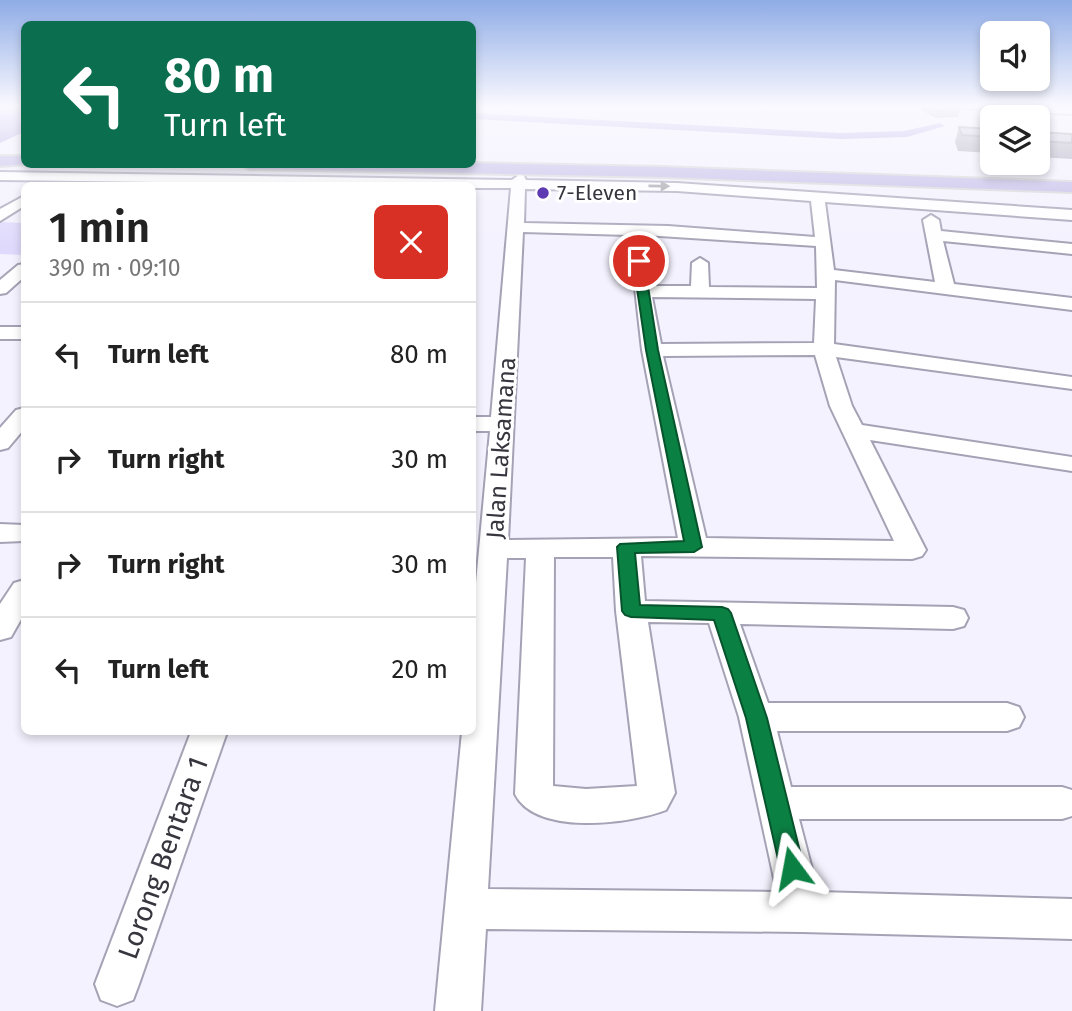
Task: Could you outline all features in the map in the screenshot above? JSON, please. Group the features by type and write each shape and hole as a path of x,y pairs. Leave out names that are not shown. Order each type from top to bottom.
{"main road":[{"path":"0,160 21,161"},
{"path":"476,165 724,168 1072,181"},
{"path":"242,176 490,170 677,173 1072,187"}],"street":[{"path":"490,170 518,181 547,172"},
{"path":"0,176 139,182 242,176 700,187 1072,215"},
{"path":"54,182 61,177"},
{"name":"Jalan Laksamana","path":"458,1011 494,549 518,181"},
{"path":"0,215 20,195"},
{"path":"494,549 694,547 912,550 834,390 824,349 826,274 822,219 817,197"},
{"path":"927,205 936,235 946,290"},
{"path":"1037,212 1067,249"},
{"path":"515,227 636,230 822,242"},
{"path":"636,230 642,291 652,350 694,547"},
{"path":"936,235 1067,249"},
{"path":"700,263 700,292"},
{"path":"0,289 21,272"},
{"path":"826,274 1072,304"},
{"path":"642,291 826,294"},
{"path":"0,333 21,333"},
{"path":"652,350 824,349 1072,383"},
{"path":"476,424 502,424"},
{"path":"855,431 1072,464"},
{"path":"0,533 21,533"},
{"path":"540,548 534,794 540,801 556,805 645,802 656,793 631,611 626,547"},
{"path":"0,629 21,595"},
{"path":"631,611 953,618"},
{"path":"722,613 756,718 802,912"},
{"path":"756,718 1007,717"},
{"name":"Lorong Bentara 1","path":"117,984 208,735"},
{"path":"777,803 1062,803"},
{"path":"466,909 802,912 1072,919"}],"shaded area":[{"path":"0,222 21,223 21,255 0,254"}],"place":[{"name":"7-Eleven","path":"543,193"}],"route":[{"path":"639,261 652,350 694,547 626,547 631,611 722,613 756,718 792,868"}]}
